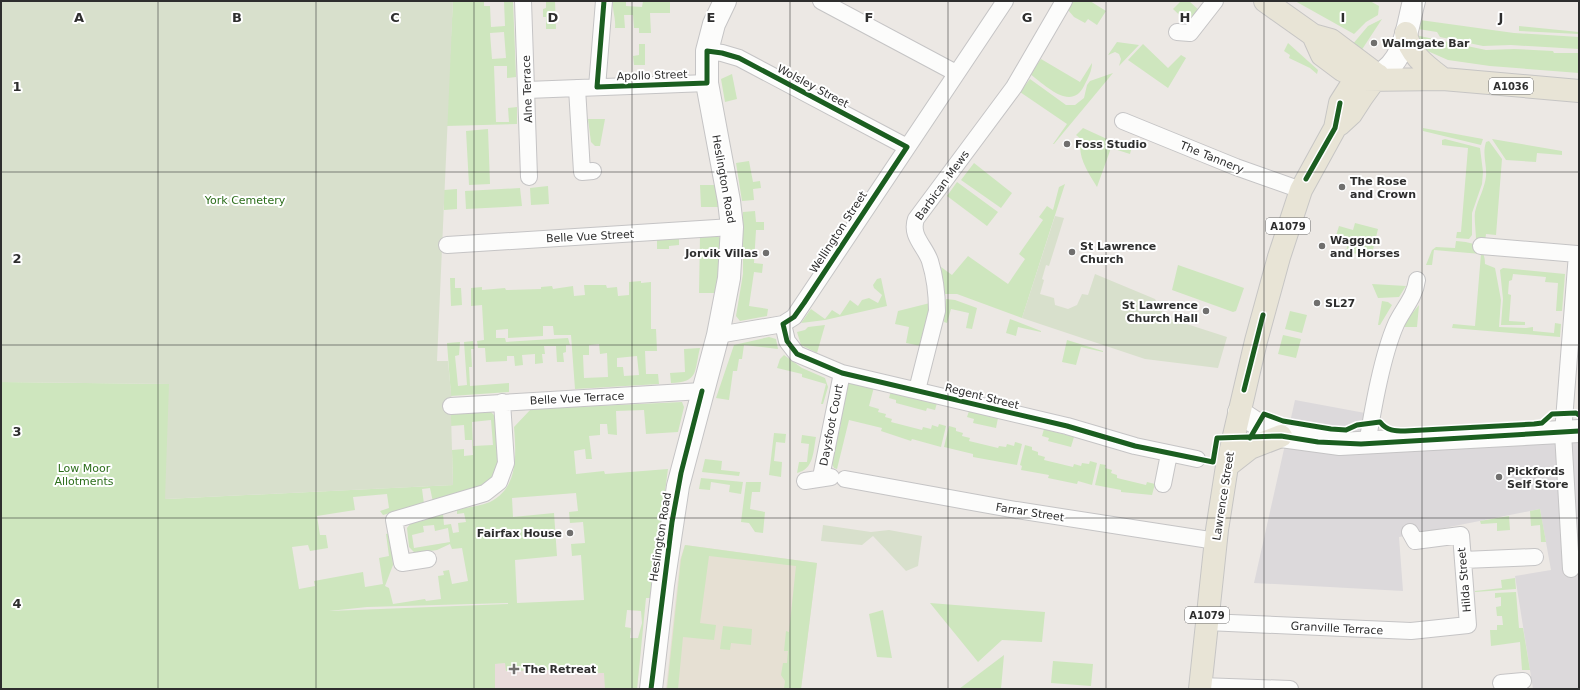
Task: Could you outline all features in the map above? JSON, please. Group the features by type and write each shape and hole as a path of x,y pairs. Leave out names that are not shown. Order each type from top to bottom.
{"main road":[{"path":"1265,1 1313,36 1331,40 1371,75"},
{"path":"1406,33 1410,47 1416,55 1443,79"},
{"name":"A1036","path":"1371,75 1443,79 1579,91"},
{"name":"Lawrence Street","path":"1200,687 1226,466 1274,274 1301,190 1335,128 1340,103 1371,75"},
{"path":"1226,466 1250,448 1281,436"}],"street":[{"name":"Alne Terrace","path":"523,1 529,177"},
{"path":"597,87 604,1"},
{"name":"Heslington Road","path":"651,689 672,522 681,473 718,335 729,278 732,227 729,201 707,83 707,51 714,24 725,1"},
{"path":"821,1 956,73"},
{"name":"Wellington Street","path":"783,324 794,317 804,303 1005,1"},
{"name":"Barbican Mews","path":"917,390 937,311 930,262 927,253 917,239 913,227 916,219 1014,87 1064,1"},
{"path":"1177,32 1190,34 1215,1"},
{"path":"1371,75 1391,68 1395,62 1402,48 1414,1"},
{"name":"Wolsley Street","path":"707,51 722,53 739,58 907,147"},
{"name":"Apollo Street","path":"527,90 707,83"},
{"path":"577,88 582,172 593,171"},
{"name":"The Tannery","path":"1124,121 1236,167 1301,190"},
{"name":"Belle Vue Street","path":"447,245 732,227"},
{"path":"1481,246 1577,254 1571,432 1571,569"},
{"path":"1368,444 1371,422 1389,344 1396,324 1416,290 1417,280"},
{"path":"718,335 783,324"},
{"name":"Regent Street","path":"783,324 788,341 797,354 842,373 1067,426 1098,436 1197,460"},
{"name":"Daysfoot Court","path":"804,481 832,478 842,373"},
{"name":"Belle Vue Terrace","path":"451,406 702,391"},
{"path":"428,559 402,563 394,520 485,493 499,482 506,463 502,402"},
{"path":"1239,412 1268,431 1281,436 1333,443 1368,444 1571,432"},
{"path":"1163,484 1169,454"},
{"name":"Farrar Street","path":"832,478 1016,510 1216,541"},
{"name":"Hilda Street","path":"1410,532 1415,541 1461,535 1468,625"},
{"path":"1463,560 1535,557"},
{"name":"Granville Terrace","path":"1207,622 1411,631 1468,625"},
{"path":"1200,687 1290,689"}],"shaded area":[{"path":"1295,400 1365,413 1355,455 1579,439 1579,689 1533,689 1515,576 1551,570 1540,509 1399,537 1403,591 1254,583"},
{"path":"685,545 817,563 801,689 666,689 680,560"},
{"name":"The Retreat","path":"641,649 637,689 335,689 335,672 506,663"}],"green space":[{"name":"York Cemetery","path":"1,1 453,1 437,361 448,361 453,414 451,415 453,485 165,499 169,384 1,382"},
{"path":"453,1 484,1 484,6 490,6 491,27 505,26 504,1 513,1 516,77 507,78 507,66 494,66 496,122 509,122 508,108 517,107 517,124 446,126","holes":["504,32 506,58 492,59 490,33"]},
{"path":"546,1 555,1 556,29 546,29 546,17 543,17 543,9 546,8"},
{"path":"613,1 626,1 626,6 642,7 643,1 670,1 670,13 650,13 651,33 639,33 639,28 634,28 633,15 624,15 625,28 615,28"},
{"path":"1070,1 1090,1 1106,11 1097,25 1088,19 1085,23 1074,17 1068,10"},
{"path":"1181,1 1189,1 1201,12 1190,25 1173,9"},
{"path":"1295,1 1370,1 1379,6 1378,15 1366,22 1354,34"},
{"path":"1382,19 1361,51 1352,45 1368,26"},
{"path":"1420,20 1514,33 1579,37 1579,49 1511,45 1483,46 1440,37 1437,32 1418,29"},
{"path":"1519,26 1579,32 1579,34 1519,31"},
{"path":"1415,35 1486,50 1514,49 1553,51 1554,53 1579,53 1579,73 1490,66 1448,60 1423,49"},
{"path":"1117,42 1139,45 1119,66 1121,59 1119,54 1115,52 1108,55"},
{"path":"1288,43 1318,70 1317,74 1310,68 1289,58 1290,55 1284,51"},
{"path":"639,44 645,44 645,65 634,65 633,56 639,55"},
{"path":"1143,44 1168,68 1181,55 1186,58 1168,88 1128,60"},
{"path":"1041,59 1080,82 1092,63 1091,72 1079,93 1072,97 1065,97 1050,89 1030,74"},
{"path":"1113,73 1054,144 1067,124 1020,92 1030,79 1066,105 1075,105 1084,98 1087,85 1090,81"},
{"path":"732,74 737,99 725,102 721,79"},
{"path":"588,119 605,119 600,146 595,146 591,142"},
{"path":"1083,128 1131,150 1130,154 1111,148 1097,187 1084,164 1080,146 1081,139 1076,135"},
{"path":"1423,128 1483,139 1481,145 1423,131"},
{"path":"488,129 490,184 469,185 466,131"},
{"path":"1445,139 1480,148 1483,172 1482,184 1472,213 1472,235 1469,239 1456,238 1457,232 1461,232 1468,148 1442,145 1442,140"},
{"path":"1492,139 1562,151 1562,155 1537,153 1536,162 1506,160"},
{"path":"1489,141 1502,159 1496,235 1486,234 1485,241 1476,240 1475,212 1485,180 1486,172 1484,151 1486,142"},
{"path":"749,161 753,182 760,181 761,188 753,189 754,200 742,201 736,163"},
{"path":"974,163 1012,193 1001,208 961,180"},
{"path":"957,182 998,212 987,226 947,196"},
{"path":"1065,184 1022,318 957,294 945,294 941,267 952,275 968,256 1008,284 1025,259 1019,254 1043,220 1039,217 1047,206 1053,210 1059,187"},
{"path":"700,185 715,185 718,207 701,207"},
{"path":"548,186 549,204 531,205 530,188"},
{"path":"520,188 522,206 466,209 465,191"},
{"path":"457,189 457,209 444,210 444,190"},
{"path":"755,211 756,222 764,222 764,230 756,230 754,263 763,264 762,273 754,272 749,306 768,309 767,316 740,321 736,316 743,274 743,212"},
{"path":"1055,216 1064,218 1049,266 1046,265 1040,294 1054,298 1055,305 1068,309 1077,305 1082,294 1088,295 1095,274 1155,299 1165,317 1227,337 1218,368 1145,359 1022,318"},
{"path":"1355,223 1378,229 1371,258 1346,251 1348,243 1335,239 1339,226 1353,230"},
{"path":"700,236 718,236 721,239 716,293 699,293"},
{"path":"679,237 679,245 669,246 669,249 657,249 657,239"},
{"path":"1456,241 1467,242 1476,246 1483,253 1485,264 1495,268 1501,300 1499,327 1533,327 1533,331 1554,333 1555,323 1561,324 1560,337 1452,328 1453,324 1475,326 1481,254 1434,250 1432,265 1426,265 1432,250 1436,247 1455,248"},
{"path":"1178,265 1244,288 1236,311 1233,312 1172,290"},
{"path":"1503,268 1565,274 1562,311 1556,311 1558,283 1545,282 1546,277 1513,274 1512,280 1509,281 1508,294 1511,295 1509,321 1525,322 1525,325 1501,325 1503,299 1500,270"},
{"path":"450,278 455,278 455,288 461,288 462,305 451,306"},
{"path":"881,278 887,306 825,320 801,323 811,309 825,319 832,310 840,315 850,300 858,306 862,300 869,298 878,303 882,295 874,288 873,285 877,279"},
{"path":"629,282 651,282 651,329 656,329 657,351 645,351 646,374 658,374 659,384 575,389 571,335 554,335 553,326 543,326 543,336 508,338 508,329 496,330 496,338 505,338 506,342 568,338 570,345 566,345 566,352 563,353 564,362 557,362 556,346 544,346 545,354 542,354 543,363 535,364 535,354 522,355 523,365 515,366 514,356 507,356 507,361 486,362 485,348 478,348 477,341 484,340 482,305 471,306 471,288 482,287 482,290 505,288 506,290 541,289 541,287 552,286 553,289 573,286 574,296 585,295 584,285 606,285 607,288 617,287 618,296 629,295","holes":["599,344 600,354 607,353 608,377 584,378 583,355 589,355 589,345","637,356 639,375 624,376 623,367 617,367 617,358"]},
{"path":"1372,284 1406,286 1399,297 1378,298"},
{"path":"946,299 955,300 977,308 972,329 966,328 969,313 951,309 947,323 944,322"},
{"path":"1382,301 1388,302 1392,305 1380,325 1378,325"},
{"path":"930,303 930,311 921,346 906,343 909,327 895,324 898,311"},
{"path":"1419,305 1417,327 1401,327"},
{"path":"1290,311 1307,315 1302,333 1285,329"},
{"path":"1010,319 1041,332 1018,327 1016,336 1006,333"},
{"path":"825,325 817,353 801,345 797,332 805,330 808,327"},
{"path":"1283,335 1301,339 1296,358 1278,354"},
{"path":"769,337 776,339 778,349 744,345 742,359 739,359 737,371 733,371 729,400 716,398 734,345"},
{"path":"1067,340 1103,352 1081,347 1076,365 1062,362"},
{"path":"473,341 474,349 471,349 472,367 469,367 470,386 509,383 509,392 451,396 447,343 460,342 459,355 455,356 458,386 467,385 464,342"},
{"path":"700,348 696,369 691,378 680,382 671,383 670,373 685,372 684,349"},
{"path":"784,355 802,368 825,378 828,387 823,404 821,404 826,384 802,377 802,374 777,368 780,359"},
{"name":"Low Moor Allotments","path":"1,382 170,384 166,499 453,485 452,450 464,449 464,456 473,455 472,440 465,440 464,425 451,426 451,414 490,411 496,417 500,459 491,483 433,502 430,488 422,489 424,504 383,515 380,511 389,508 387,494 353,497 355,510 317,516 320,535 326,535 328,548 310,551 308,545 292,547 299,589 315,586 314,581 363,572 365,587 383,584 379,558 389,556 386,534 391,533 393,565 385,586 389,588 393,604 425,599 426,601 441,599 438,576 444,575 443,571 449,570 452,584 468,581 462,548 452,549 450,544 437,550 415,553 409,547 407,528 411,523 443,514 444,525 451,524 453,533 459,532 458,523 466,522 464,513 457,514 457,510 490,502 499,496 511,479 514,469 514,427 531,409 682,402 684,407 678,432 646,434 644,410 616,411 617,435 608,434 607,424 600,424 600,435 589,436 592,459 586,459 585,449 574,451 576,474 604,471 605,474 668,469 651,598 646,598 637,689 605,689 604,673 590,673 589,666 554,667 554,670 506,671 505,663 495,664 495,689 1,689","holes":["491,420 493,445 473,446 472,422","576,493 578,511 569,512 570,523 583,522 585,543 571,544 572,556 581,555 584,600 517,603 515,560 557,556 554,513 513,517 512,498","434,525 435,531 448,528 450,542 414,548 412,535 424,532 423,526","508,603 508,604 329,611 367,607","627,610 641,611 642,623 638,638 630,638 631,628 625,627"]},
{"path":"850,383 874,387 869,406 879,409 878,412 886,414 885,417 892,419 891,422 922,430 923,427 931,429 932,425 938,427 939,424 946,426 941,447 912,439 911,441 881,431 882,428 849,420 837,469 834,468 832,464 841,423 838,422 846,385"},
{"path":"891,391 937,403 935,410 927,408 926,411 896,403 896,400 889,398"},
{"path":"969,411 998,418 996,428 973,423 974,419 967,417"},
{"path":"949,426 956,428 956,431 963,433 962,436 970,438 969,441 998,448 999,446 1006,447 1007,444 1014,446 1015,442 1022,444 1017,465 973,457 973,454 944,447"},
{"path":"1044,429 1074,437 1071,447 1048,441 1049,438 1042,436"},
{"path":"774,433 786,434 785,443 776,442 774,461 782,462 781,477 769,475"},
{"path":"802,435 816,437 810,464 803,471 797,473 799,462 807,462 809,444 801,443"},
{"path":"1025,445 1032,447 1032,450 1038,452 1038,455 1045,457 1044,460 1073,467 1074,464 1081,466 1082,463 1089,464 1090,461 1097,463 1092,485 1078,481 1077,484 1048,478 1049,475 1021,470 1022,466 1020,465"},
{"path":"705,459 722,461 721,470 740,472 739,476 702,472"},
{"path":"1100,464 1106,465 1105,468 1112,470 1111,473 1117,475 1117,478 1146,485 1147,482 1155,484 1152,495 1121,492 1121,490 1095,485"},
{"path":"701,478 743,482 741,494 729,492 730,485 711,482 710,490 699,489"},
{"path":"746,482 761,482 760,492 752,492 750,509 765,512 763,533 755,532 749,523 741,522"},
{"path":"1540,509 1546,542 1541,542 1540,525 1531,526 1530,511"},
{"path":"1509,516 1510,530 1497,531 1497,523 1481,524 1480,521"},
{"path":"823,525 871,532 889,530 922,536 918,566 906,571 873,536 862,545 821,541"},
{"path":"685,545 817,563 801,689 784,689 785,681 781,675 783,663 787,663 788,651 784,651 786,631 789,632 796,566 709,556 700,623 716,625 714,640 683,637 678,689 667,689 681,559"},
{"path":"1515,578 1516,589 1475,592 1502,588 1501,580"},
{"path":"1516,592 1519,628 1523,628 1530,670 1522,670 1520,642 1491,646 1490,630 1497,630 1497,625 1503,625 1502,616 1497,616 1496,607 1501,606 1501,597 1495,598 1495,593"},
{"path":"930,603 1045,612 1042,642 1002,640 978,662"},
{"path":"883,610 892,658 877,657 869,614"},
{"path":"723,626 752,629 751,645 731,643 730,650 720,649"},
{"path":"1004,655 1001,689 959,689"},
{"path":"1053,661 1093,664 1091,686 1051,683"}],"cycle path":[{"path":"604,1 597,87 707,83 707,51 722,53 739,58 907,147 804,303 794,317 783,324 787,341 797,354 842,373 1067,426 1135,446 1213,462 1217,438 1281,436 1318,442 1361,444 1579,431"},
{"path":"1306,179 1335,128 1340,103"},
{"path":"1244,390 1263,315"},
{"path":"651,689 672,522 681,473 702,391"},
{"path":"1250,438 1264,414 1283,421 1331,429 1346,430 1357,425 1380,422 1388,429 1395,431 1534,424 1542,423 1552,414 1576,413 1579,415"}],"place":[{"name":"Walmgate Bar","path":"1374,43"},
{"name":"Foss Studio","path":"1067,144"},
{"name":"The Rose and Crown","path":"1342,187"},
{"name":"Waggon and Horses","path":"1322,246"},
{"name":"St Lawrence Church","path":"1072,252"},
{"name":"Jorvik Villas","path":"766,253"},
{"name":"SL27","path":"1317,303"},
{"name":"St Lawrence Church Hall","path":"1206,311"},
{"name":"Pickfords Self Store","path":"1499,477"},
{"name":"Fairfax House","path":"570,533"},
{"name":"The Retreat","path":"514,669"}]}
